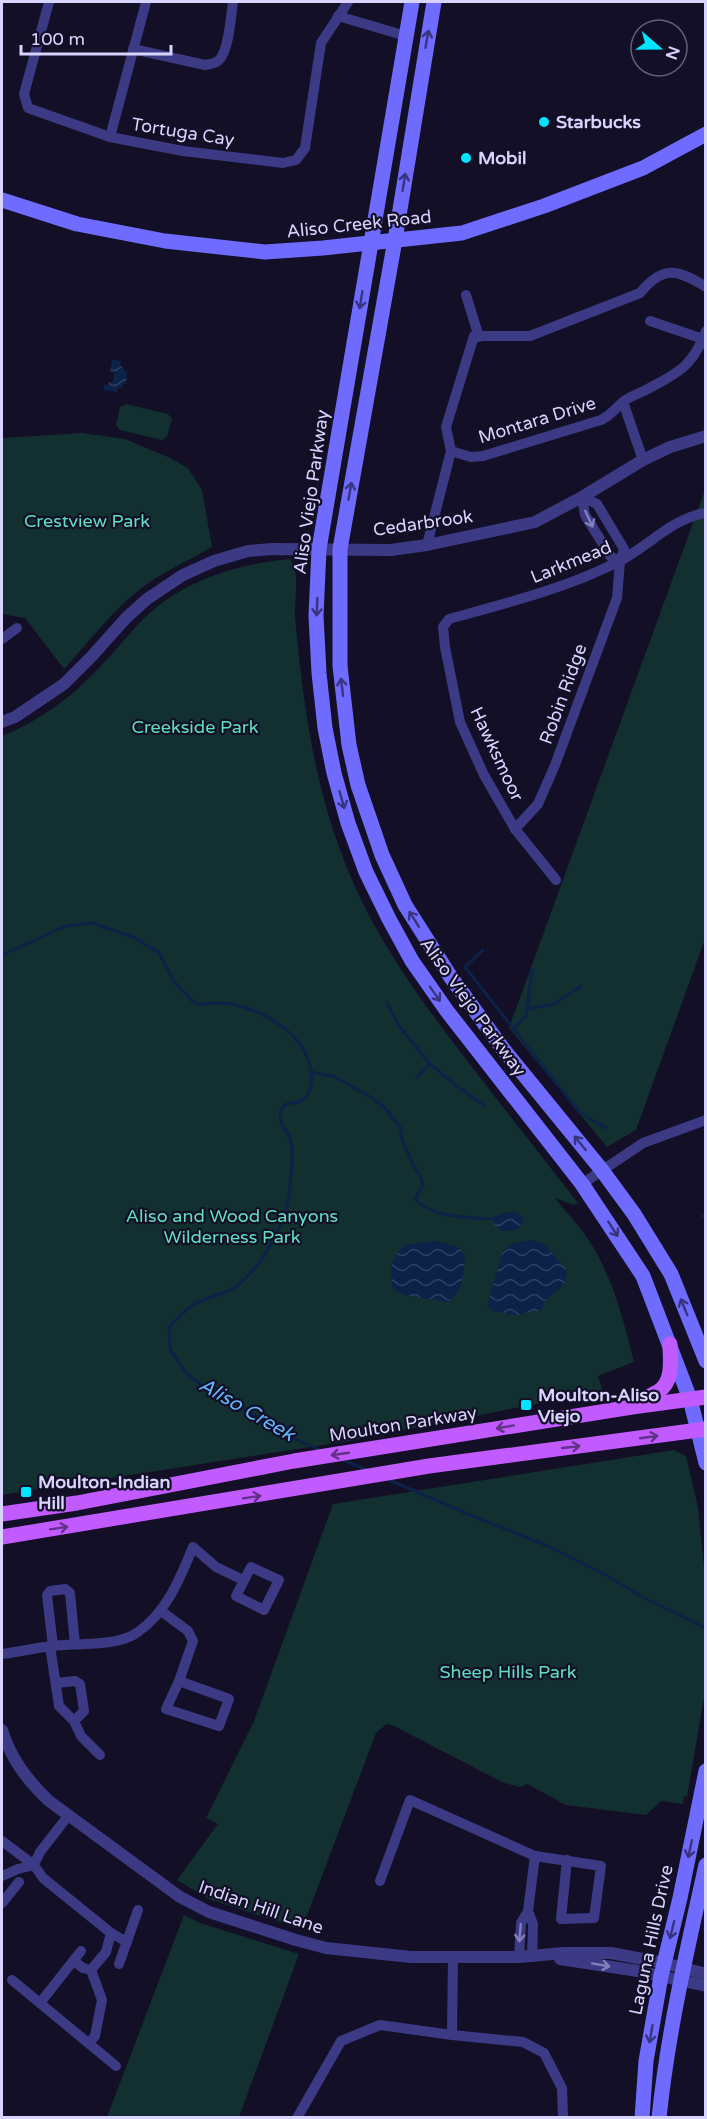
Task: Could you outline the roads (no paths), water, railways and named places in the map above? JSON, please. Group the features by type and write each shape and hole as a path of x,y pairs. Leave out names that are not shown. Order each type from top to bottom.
{"main road":[{"name":"Aliso Viejo Parkway","path":"412,2 319,549 316,616 325,728 348,823 366,872 389,919 412,961 447,1011 582,1184 643,1276 670,1344 698,1398 701,1430"},
{"path":"421,2 411,63 412,68 421,77"},
{"name":"Aliso Viejo Parkway","path":"434,2 395,240 340,549 340,666 349,745 358,785 382,855 405,905 450,976 503,1049 601,1169 634,1214 671,1274 705,1361"},
{"name":"Aliso Creek Road","path":"2,200 77,224 111,232 201,246 265,252 395,240 462,233 544,206 643,168 705,134"},
{"path":"632,1407 665,1384 670,1374 670,1344"},
{"name":"Moulton Parkway","path":"2,1514 77,1503 294,1461 698,1398"},
{"path":"2,1537 429,1466 701,1430 705,1463"},
{"path":"2,1524 56,1515 77,1503"},
{"name":"Laguna Hills Drive","path":"642,2118 646,2061 662,1970 680,1898 705,1771"},
{"name":"Laguna Hills Drive","path":"659,2118 665,2059 705,1865"}],"street":[{"name":"Tortuga Cay","path":"49,2 24,94 28,108 110,137 183,151 283,163 296,160 305,148 321,43 338,16"},
{"path":"110,137 146,2"},
{"path":"133,49 213,64 224,53 233,2"},
{"path":"348,2 338,16 406,36"},
{"path":"427,545 451,451 446,427 473,338 530,336 640,293 650,280 661,273 681,274 705,287"},
{"path":"466,295 477,337"},
{"path":"650,321 704,335"},
{"name":"Montara Drive","path":"451,451 471,457 483,456 601,420 613,414 623,402 688,365 704,335"},
{"path":"623,402 643,460"},
{"name":"Cedarbrook","path":"2,722 15,717 64,684 147,599 183,575 214,561 248,551 294,548 391,550 427,545 535,522 643,460 670,447 705,436"},
{"path":"582,497 585,515 611,557 620,561"},
{"name":"Robin Ridge","path":"515,829 538,804 555,765 616,598 620,561 624,549 597,504 582,497"},
{"name":"Larkmead","path":"444,627 449,619 564,586 620,561 687,516 705,513"},
{"path":"603,545 616,537"},
{"name":"Hawksmoor","path":"444,627 445,647 460,722 484,775 515,829 556,880"},
{"path":"2,639 17,628"},
{"path":"582,1184 601,1169 643,1143 705,1120"},
{"path":"2,1654 51,1646 121,1639 137,1634 161,1611 193,1547 216,1567 243,1580"},
{"path":"75,1644 70,1593 65,1589 50,1591 47,1596 59,1706 74,1721 81,1736 100,1755"},
{"path":"161,1611 188,1631 193,1641 166,1709 219,1726 229,1699 179,1681"},
{"path":"56,1683 75,1681 80,1683 84,1711 74,1721"},
{"name":"Indian Hill Lane","path":"2,1730 14,1761 31,1784 68,1816 180,1898 209,1912 272,1934 326,1948 368,1954 453,1958 538,1957 564,1953 598,1952 635,1956 662,1970 681,1974 705,1974"},
{"path":"380,1881 410,1800 535,1856 567,1860 601,1866 594,1918 561,1919 567,1860"},
{"path":"34,1865 40,1852 68,1816"},
{"path":"2,1840 34,1865 43,1878 111,1933 127,1942"},
{"path":"519,1957 521,1923 528,1911 535,1856"},
{"path":"2,1876 34,1865"},
{"path":"4,1894 19,1882"},
{"path":"119,1964 138,1910"},
{"path":"528,1911 533,1924 538,1957"},
{"path":"92,1970 106,1952 111,1933"},
{"path":"40,2002 81,1951"},
{"path":"452,2035 453,1958"},
{"path":"74,1960 83,1968 92,1970"},
{"path":"89,2043 95,2036 102,2000 92,1970"},
{"name":"Indian Hill Lane","path":"681,1974 705,1986"},
{"path":"12,1980 116,2066"},
{"path":"297,2118 341,2041 380,2025 523,2042 544,2053 562,2088 563,2118"}],"water":[{"path":"112,360 121,361 120,366 127,371 126,384 123,383 122,388 118,387 117,392 104,390 104,385 113,382 114,373 110,372"},
{"path":"515,1212 524,1218 517,1230 502,1231 494,1224 495,1216"},
{"path":"533,1240 543,1243 566,1269 566,1280 548,1298 541,1310 516,1315 492,1311 487,1306 503,1250 515,1243"},
{"path":"437,1241 458,1247 465,1256 462,1282 453,1298 448,1302 404,1295 393,1289 392,1265 404,1245"}],"waterway":[{"name":"Aliso Creek","path":"2,955 66,926 92,923 133,937 159,953 173,980 195,1004 232,1004 257,1012 280,1025 299,1043 310,1066 311,1083 307,1096 299,1102 287,1104 280,1115 291,1142 292,1167 285,1212 279,1227 264,1255 245,1279 230,1290 193,1305 169,1327 170,1349 186,1373 205,1388 234,1402 284,1434 320,1450"},
{"path":"483,950 465,967 580,1113 606,1128"},
{"path":"513,1029 526,1016 532,970"},
{"path":"527,1009 554,1004 581,986"},
{"path":"387,1003 399,1026 430,1064 417,1077"},
{"path":"430,1064 485,1106"},
{"path":"311,1072 335,1077 374,1099 386,1109 400,1127 402,1139 420,1175 423,1186 415,1198 422,1205 430,1210 452,1216 495,1219"},
{"name":"Aliso Creek","path":"343,1460 367,1470"},
{"name":"Aliso Creek","path":"387,1479 548,1546 606,1575 642,1597 706,1628"}],"place":[{"name":"Starbucks","path":"544,122"},
{"name":"Mobil","path":"466,158"},
{"name":"Moulton-Aliso Viejo","path":"526,1405"},
{"name":"Moulton-Indian Hill","path":"26,1492"}],"park label":[{"name":"Crestview Park","path":"87,521"},
{"name":"Creekside Park","path":"195,727"},
{"name":"Aliso and Wood Canyons Wilderness Park","path":"232,1226"},
{"name":"Sheep Hills Park","path":"508,1672"}]}
